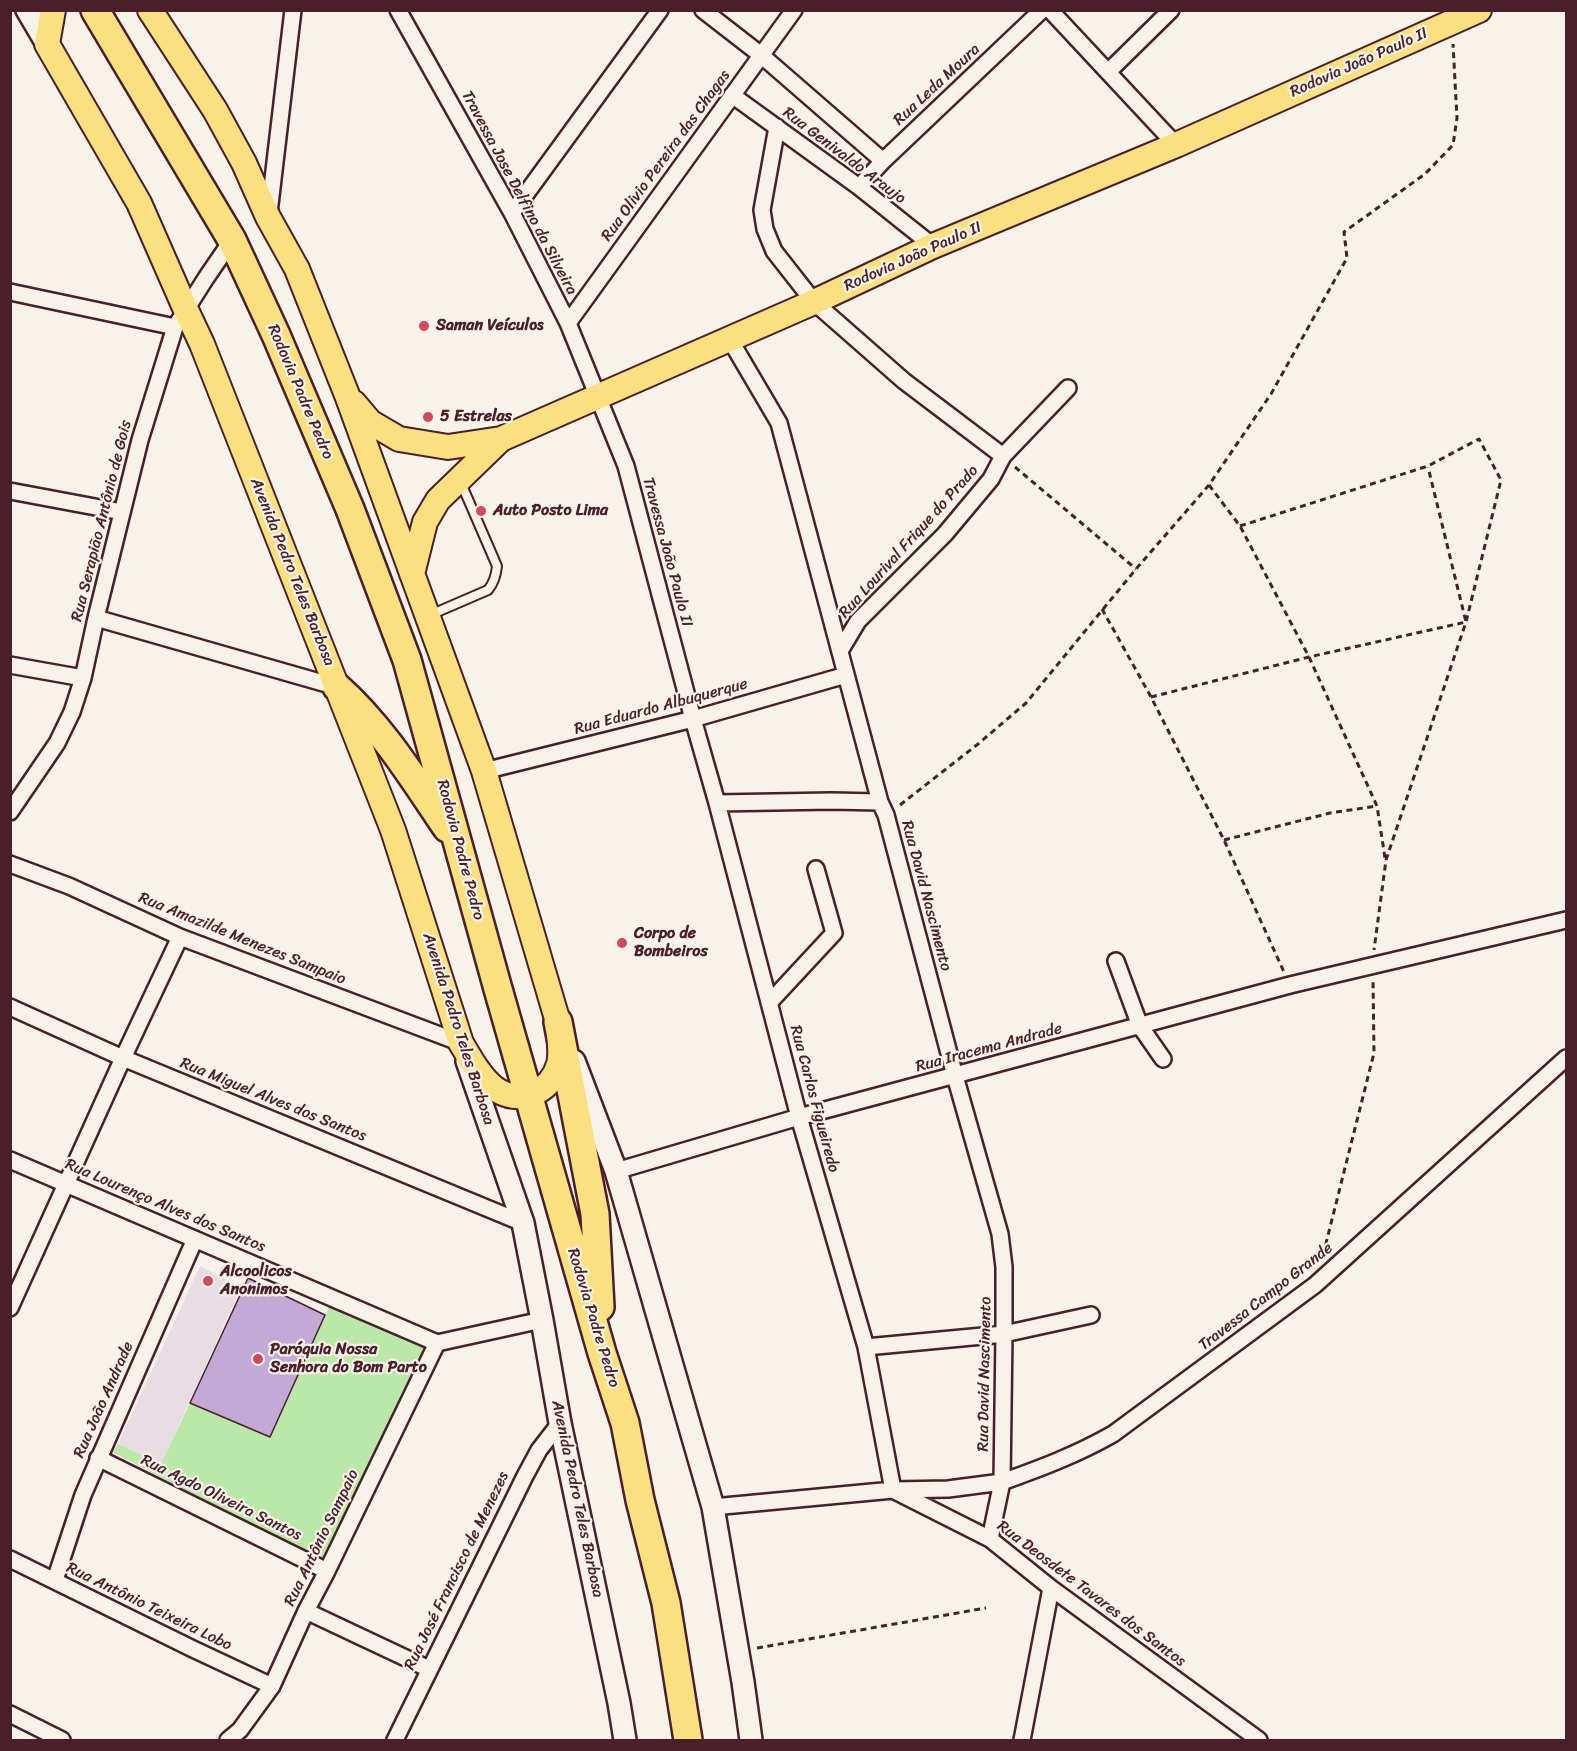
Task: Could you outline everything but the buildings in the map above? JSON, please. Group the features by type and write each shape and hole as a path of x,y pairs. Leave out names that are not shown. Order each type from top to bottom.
{"highway":[{"name":"Rodovia Padre Pedro","path":"95,10 232,240 276,335 350,509 403,650 602,1353 625,1423 640,1500 666,1603 688,1740"},
{"path":"337,687 362,710 396,753 459,845"},
{"path":"558,1023 596,1214 602,1353"}],"main road":[{"path":"47,44 53,10"},
{"path":"150,10 215,110 244,163 268,218 297,269 347,395 484,771 558,1023 560,1063 551,1081 539,1091 529,1096 508,1096 493,1087 461,1043"},
{"name":"Rodovia João Paulo II","path":"412,574 425,522 438,500 501,439 814,302 933,246 1176,145 1451,16 1479,10"},
{"name":"Avenida Pedro Teles Barbosa","path":"47,44 139,203 180,319 202,344 393,830 461,1043"},
{"path":"347,395 370,422 399,439 448,447 501,439"}],"street":[{"path":"27,10 47,44"},
{"path":"268,218 293,10"},
{"name":"Travessa Jose Delfino da Silveira","path":"398,10 512,213 568,322 597,398"},
{"path":"512,213 660,10"},
{"name":"Rua Genivaldo Araujo","path":"703,10 761,55 883,161"},
{"name":"Rua Olivio Pereira das Chagas","path":"568,322 794,10"},
{"name":"Rua Leda Moura","path":"859,187 883,161 1042,10"},
{"path":"1050,10 1176,145"},
{"path":"1108,72 1171,10"},
{"name":"Rua Genivaldo Araujo","path":"732,95 859,187 933,246"},
{"path":"777,128 762,210 765,229 774,251 814,302 904,381 1003,456"},
{"name":"Rua Serapião Antônio de Gois","path":"10,812 57,743 72,712 83,678 140,440 180,319 232,240"},
{"path":"10,292 180,319"},
{"name":"Rua David Nascimento","path":"729,338 779,423 955,1076 1000,1234 1004,1267 1002,1482"},
{"name":"Rua Lourival Frique do Prado","path":"840,651 858,621 945,534 980,494 1003,456 1068,388"},
{"name":"Travessa João Paulo II","path":"597,398 626,466 693,719"},
{"path":"10,491 122,512"},
{"path":"96,618 337,687"},
{"path":"10,664 83,678"},
{"name":"Rua Eduardo Albuquerque","path":"484,771 693,719 846,675"},
{"name":"Rua Carlos Figueiredo","path":"693,719 799,1117 866,1347 893,1490"},
{"path":"717,803 831,801 883,809"},
{"name":"Rua Amazilde Menezes Sampaio","path":"10,864 69,886 180,937 461,1043"},
{"path":"770,1003 834,933 816,869"},
{"name":"Rua Iracema Andrade","path":"616,1171 799,1117 1290,985 1566,920"},
{"path":"10,1308 180,937"},
{"path":"1116,961 1140,1026 1163,1059"},
{"name":"Rua Miguel Alves dos Santos","path":"10,1008 123,1058 523,1223"},
{"path":"558,1023 616,1171 713,1507 751,1740"},
{"name":"Avenida Pedro Teles Barbosa","path":"461,1043 523,1223 560,1423 625,1740"},
{"name":"Travessa Campo Grande","path":"893,1490 948,1489 1002,1482 1081,1452 1113,1434 1315,1285 1566,1058"},
{"name":"Rua Lourenço Alves dos Santos","path":"10,1160 437,1343"},
{"name":"Rua João Andrade","path":"55,1580 82,1495 195,1239"},
{"path":"866,1347 1004,1334 1091,1315"},
{"path":"437,1343 542,1320"},
{"name":"Rua Antônio Sampaio","path":"228,1740 240,1731 272,1686 306,1611 437,1343"},
{"name":"Rua José Francisco de Menezes","path":"395,1740 525,1476 539,1450 560,1423"},
{"name":"Rua Agdo Oliveira Santos","path":"98,1458 327,1571"},
{"path":"990,1539 1002,1482"},
{"path":"713,1507 893,1490"},
{"name":"Rua Deosdete Tavares dos Santos","path":"893,1490 990,1539 1051,1588 1259,1740"},
{"name":"Rua Antônio Teixeira Lobo","path":"10,1559 272,1686"},
{"path":"1022,1740 1051,1588"},
{"path":"306,1611 429,1669"},
{"path":"10,1714 62,1740"},
{"path":"29,1740 34,1725"}],"lane":[{"path":"427,616 488,590 496,575 497,566 459,479"}],"path":[{"path":"883,809 978,744 1026,703 1102,609 1209,485 1271,394 1347,258 1344,232 1425,174 1453,145 1457,118 1451,16"},
{"path":"1240,526 1428,466 1479,439 1501,480 1466,622 1386,860 1372,966 1374,1053 1315,1285"},
{"path":"1003,456 1136,569"},
{"path":"1428,466 1466,622"},
{"path":"1209,485 1240,526 1309,657 1377,806 1386,860"},
{"path":"1102,609 1224,840 1290,985"},
{"path":"1151,698 1309,657 1466,622"},
{"path":"1224,840 1330,813 1377,806"},
{"path":"738,1651 986,1608"}],"shaded area":[{"path":"200,1266 241,1287 161,1465 118,1444"}],"green space":[{"path":"330,1305 428,1345 328,1567 113,1452 118,1444 161,1464 190,1403 270,1437"}],"place":[{"name":"Saman Veículos","path":"424,326"},
{"name":"5 Estrelas","path":"428,417"},
{"name":"Auto Posto Lima","path":"481,511"},
{"name":"Corpo de Bombeiros","path":"622,943"},
{"name":"Alcoolicos Anonimos","path":"208,1281"},
{"name":"Paróquia Nossa Senhora do Bom Parto","path":"258,1359"}]}
